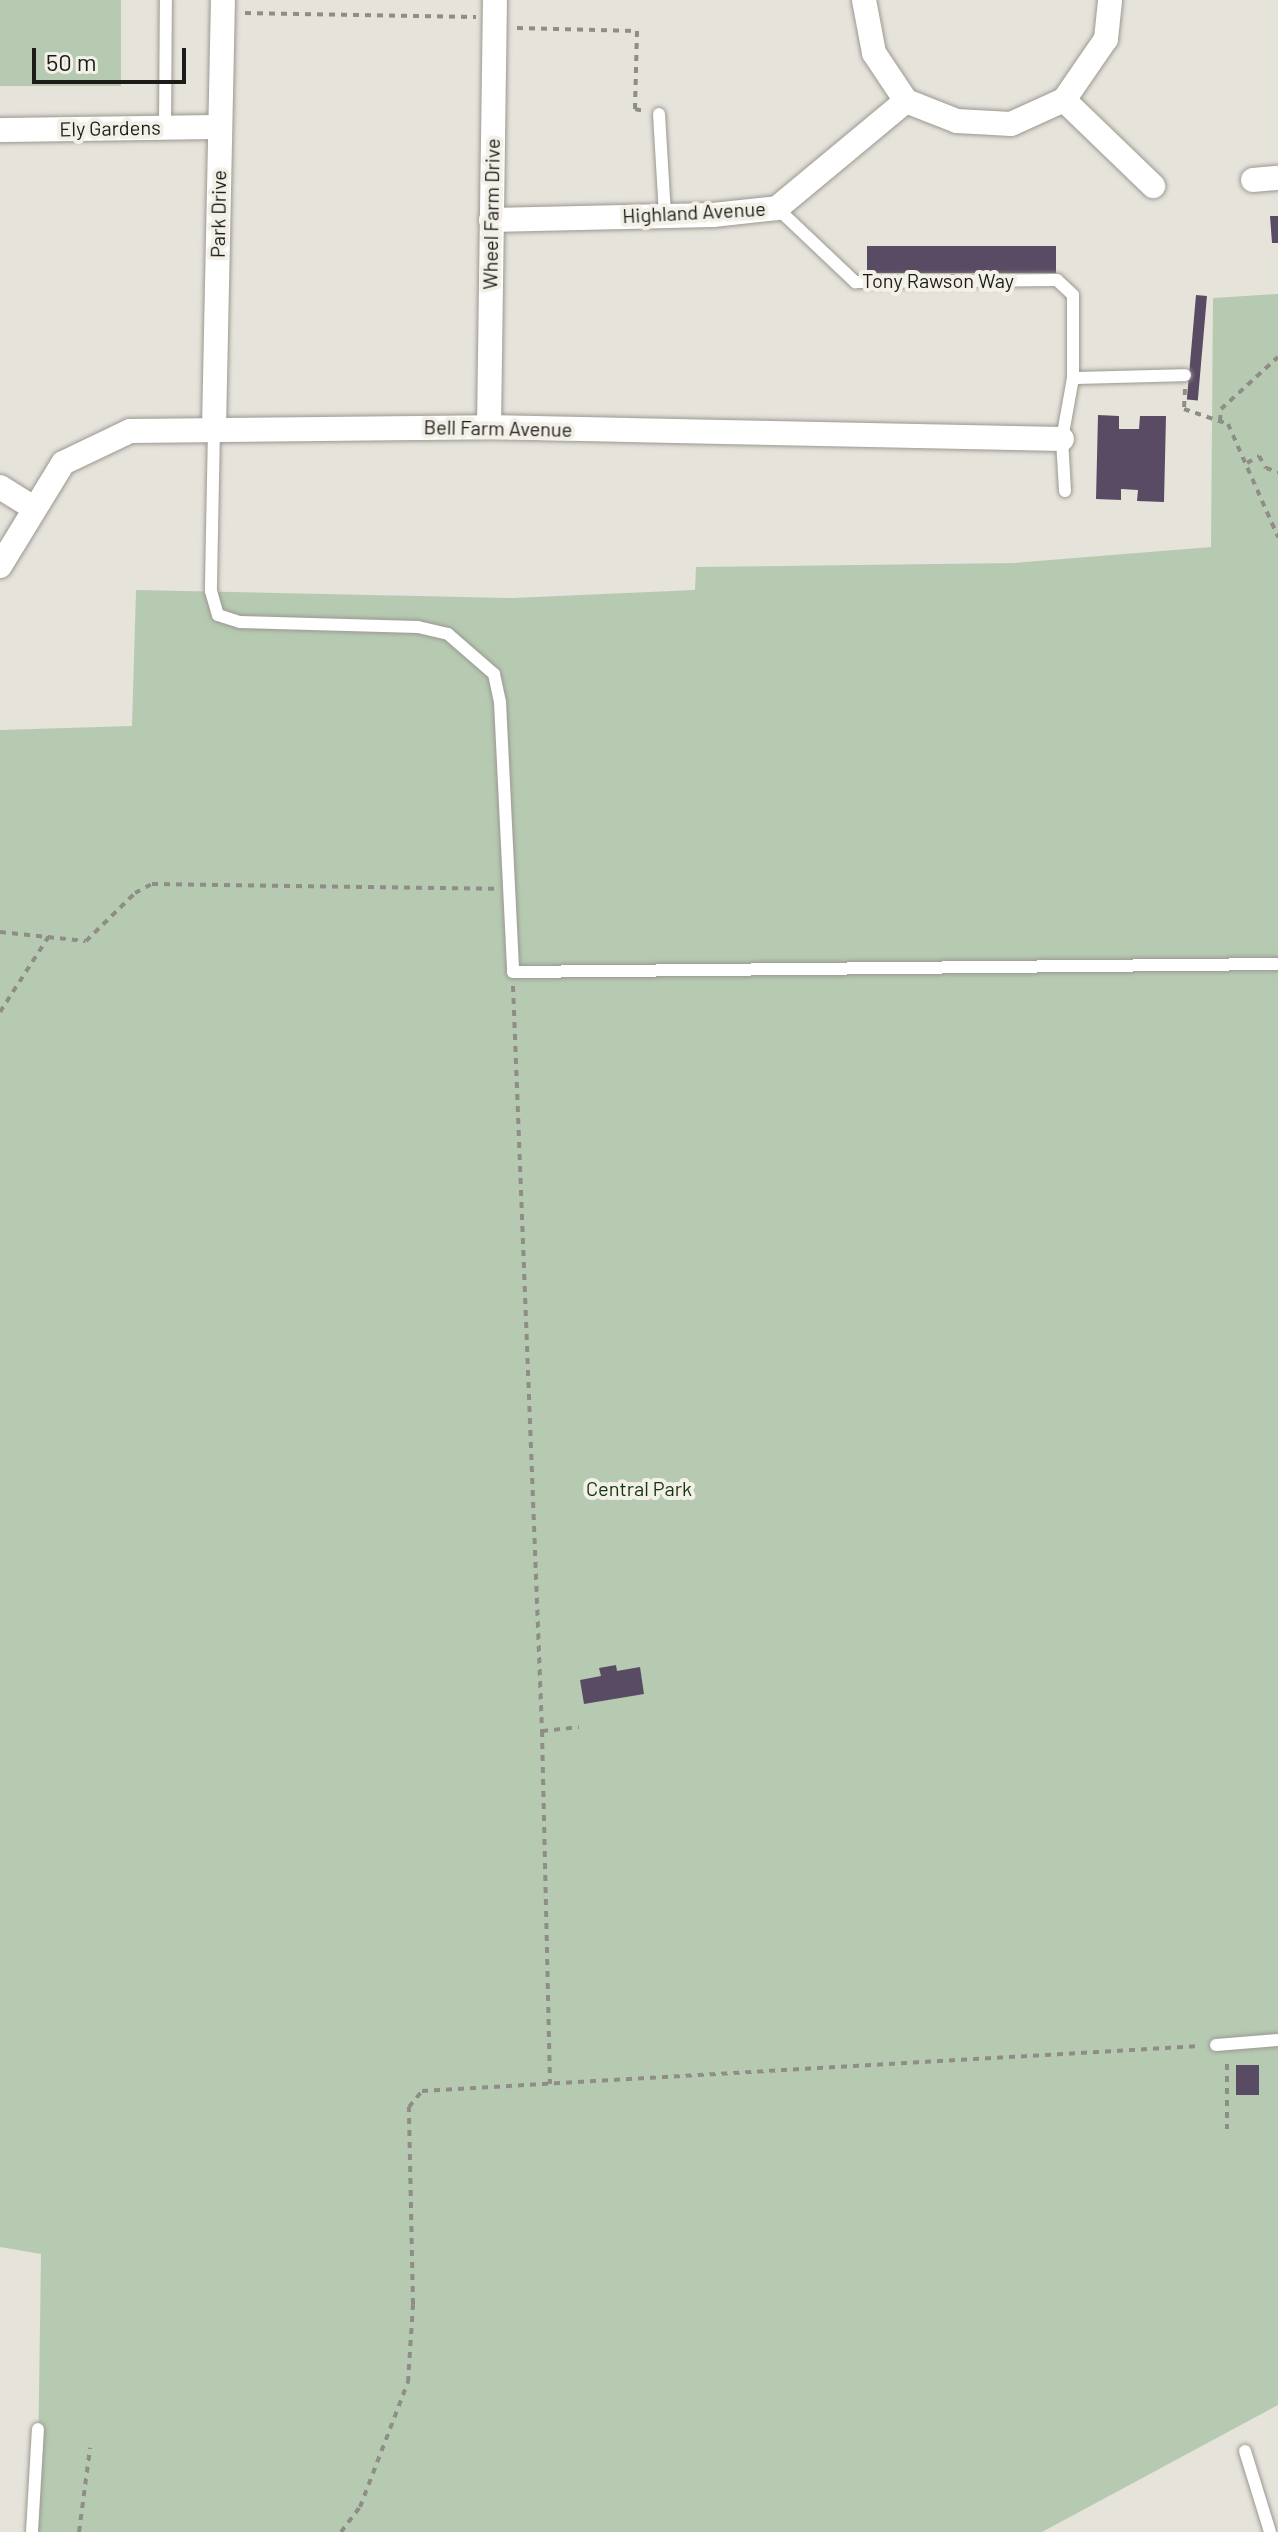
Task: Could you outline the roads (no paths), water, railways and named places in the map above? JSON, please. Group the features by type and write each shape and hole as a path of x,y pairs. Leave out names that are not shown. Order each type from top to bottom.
{"street":[{"path":"864,0 874,53 906,101 957,121 1011,124 1064,100 1106,39 1110,0"},
{"name":"Park Drive","path":"214,428 222,6"},
{"name":"Wheel Farm Drive","path":"489,427 494,15"},
{"path":"1064,100 1153,186"},
{"name":"Highland Avenue","path":"491,220 777,208 906,101"},
{"name":"Ely Gardens","path":"0,130 220,127"},
{"path":"1253,180 1278,178"},
{"name":"Bell Farm Avenue","path":"0,566 63,463 130,431 489,427 1062,439"},
{"path":"0,487 34,508"}],"lane":[{"path":"165,128 166,0"},
{"path":"659,114 665,215"},
{"name":"Tony Rawson Way","path":"777,208 855,282 1057,280 1073,295 1073,378"},
{"path":"1065,491 1062,439 1073,378 1185,375"},
{"path":"214,428 211,591 218,615 240,622 418,627 448,634 494,674 500,702 513,972 1278,964"},
{"path":"1216,2045 1278,2040"},
{"path":"32,2532 38,2429"},
{"path":"1245,2451 1270,2532"}],"park label":[{"name":"Central Park","path":"639,1488"}]}
